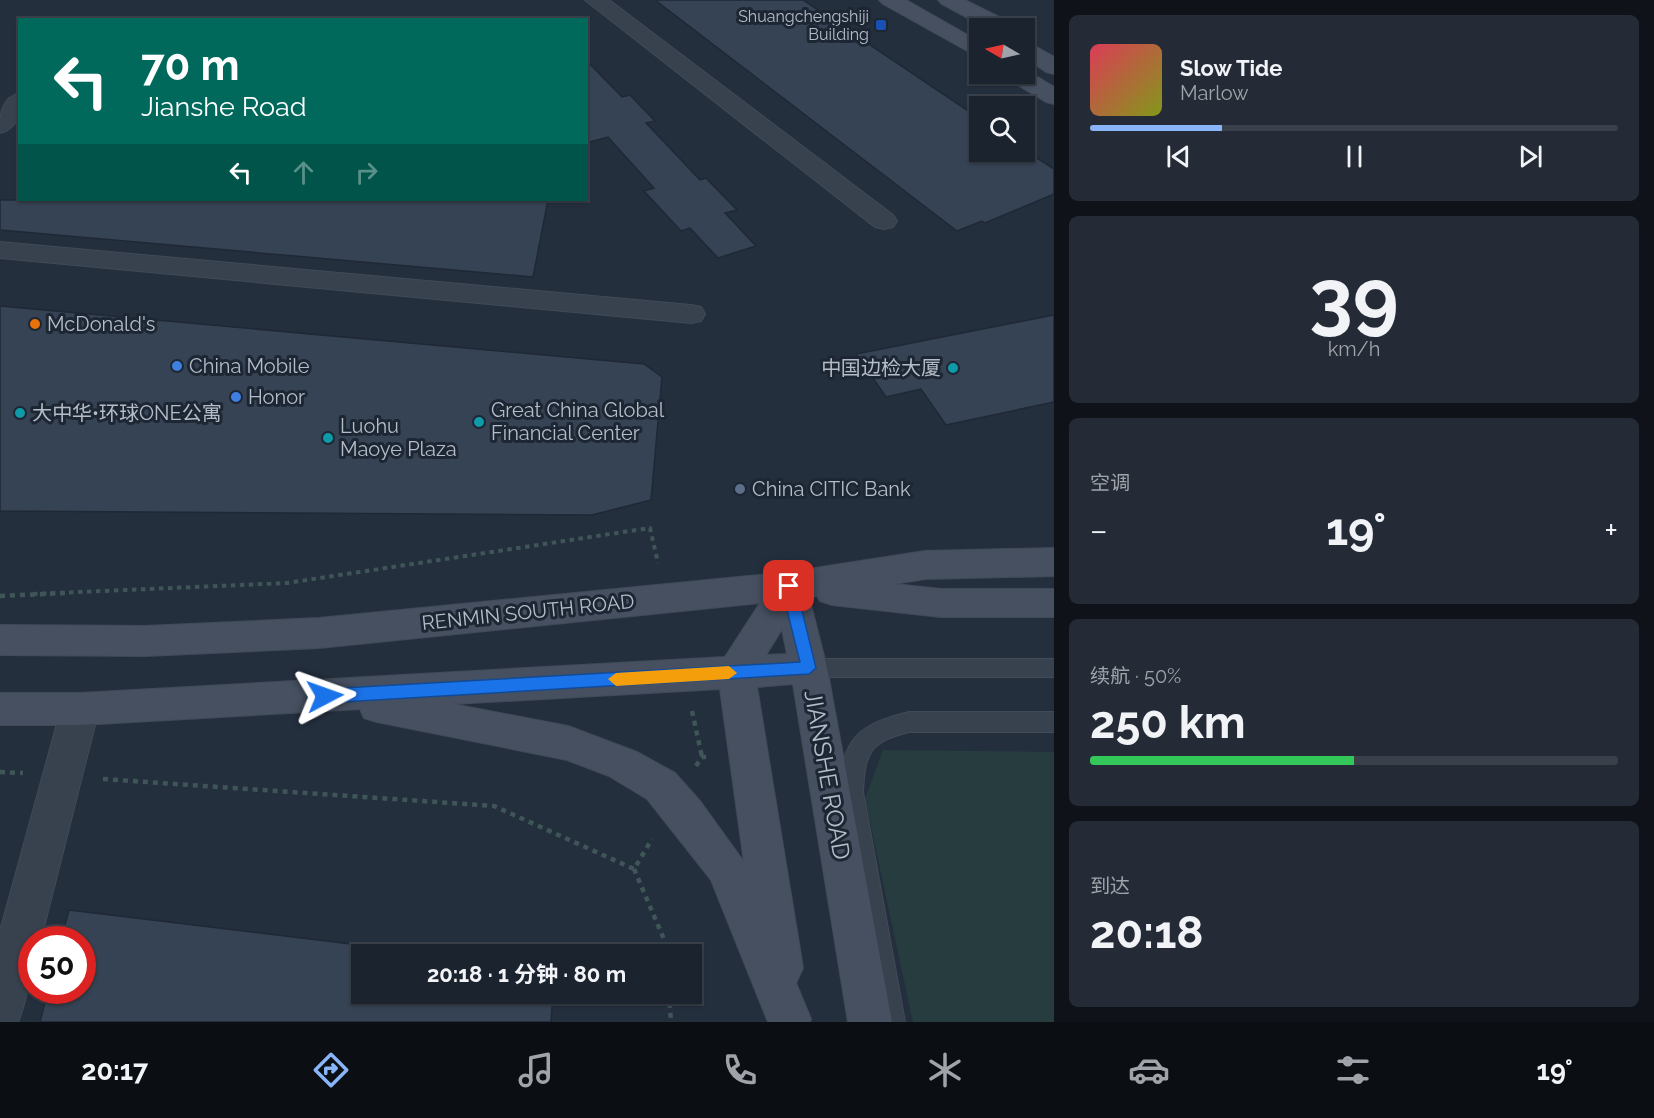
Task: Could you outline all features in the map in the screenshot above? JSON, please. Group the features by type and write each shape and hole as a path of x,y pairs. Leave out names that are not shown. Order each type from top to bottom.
{"main road":[{"path":"890,0 969,45"},
{"path":"951,1 979,18"},
{"path":"951,1 984,18"},
{"path":"1035,46 1054,56"},
{"path":"1035,54 1054,67"},
{"path":"1035,85 1054,102"},
{"name":"RENMIN SOUTH ROAD","path":"0,640 145,641 318,633 789,586 925,565 1054,562"},
{"path":"789,1020 736,672 789,586 941,603 1054,603"},
{"name":"JIANSHE ROAD","path":"789,586 809,668 870,1022"},
{"path":"0,709 80,709 809,668"},
{"path":"325,696 568,743 622,764 661,786 726,867 789,1020"}],"street":[{"path":"596,0 884,222"},
{"path":"0,126 18,103"},
{"path":"0,250 691,314"},
{"path":"0,1012 15,905 63,776 80,709"}],"lane":[{"path":"809,668 1054,668"},
{"path":"892,1022 851,792 853,761 864,742 885,728 909,722 1054,722"}],"path":[{"path":"634,869 702,757 750,761"},
{"path":"0,772 495,806 634,869 666,944"},
{"path":"670,1004 671,1022"}],"green space":[{"path":"883,750 1054,752 1054,1022 913,1022 865,799"}],"building":[{"path":"655,0 803,0 969,112 969,162 1035,162 1035,157 1054,169 1054,194 985,223 982,221 957,231"},
{"path":"588,62 622,97 630,95 655,121 646,123 700,180 706,178 737,210 725,213 756,246 718,258 690,228 681,231 644,191 654,188 608,137 588,142"},
{"path":"0,200 548,201 533,277 0,230"},
{"name":"Luohu Maoye Plaza","path":"0,306 644,364 662,377 651,500 592,515 0,511"},
{"name":"中国边检大厦","path":"1054,315 1054,402 946,425 921,389 886,397 856,354"},
{"path":"69,910 351,944 351,1004 552,1004 551,1022 40,1022 44,1004 96,1004 96,926 65,926"}],"slow traffic":[{"path":"616,679 729,673"}],"place":[{"name":"Shuangchengshiji Building","path":"881,25"},
{"name":"McDonald's","path":"35,324"},
{"name":"China Mobile","path":"177,366"},
{"name":"中国边检大厦","path":"953,368"},
{"name":"Honor","path":"236,397"},
{"name":"大中华•环球ONE公寓","path":"20,413"},
{"name":"Great China Global Financial Center","path":"479,422"},
{"name":"Luohu Maoye Plaza","path":"328,438"},
{"name":"China CITIC Bank","path":"740,489"}],"route":[{"path":"325,696 809,668 789,586"}]}
